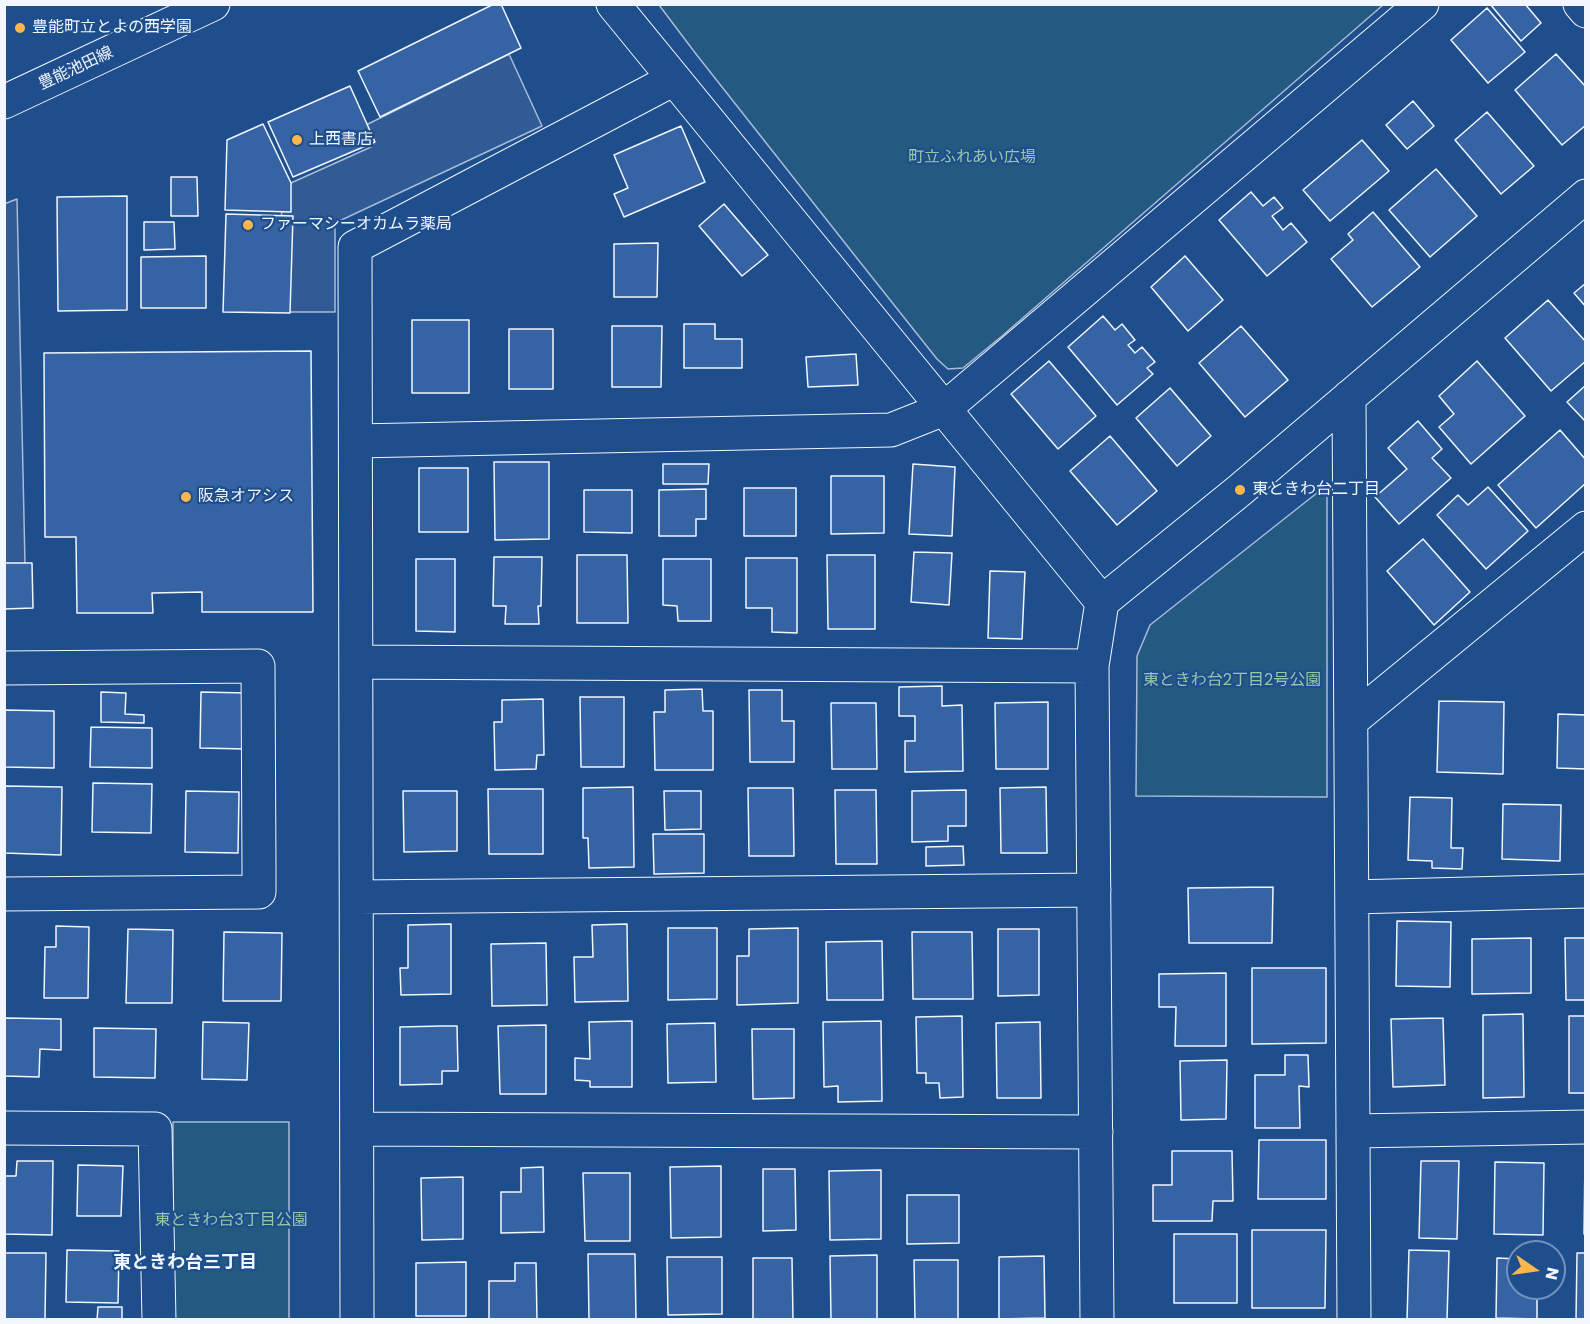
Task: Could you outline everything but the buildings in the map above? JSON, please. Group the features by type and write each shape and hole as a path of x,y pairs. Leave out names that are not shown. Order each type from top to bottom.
{"main road":[{"name":"豊能池田線","path":"4,102 213,4"},
{"path":"613,4 1102,602"},
{"path":"356,441 891,430 944,409 1422,4"},
{"path":"1580,4 1586,10"},
{"path":"357,1320 356,247 674,79"},
{"path":"1097,1320 1092,666 1102,602 1240,490 1586,196"},
{"path":"1349,397 1354,1320"},
{"path":"1351,721 1586,528"},
{"path":"356,662 1092,666"},
{"path":"4,668 258,666 259,892 4,894"},
{"path":"357,897 1094,890"},
{"path":"1352,897 1586,891"},
{"path":"1353,1131 1586,1127"},
{"path":"4,1128 155,1130 159,1320"},
{"path":"357,1129 1096,1132"}],"green space":[{"name":"町立ふれあい広場","path":"659,5 1383,5 1002,336 963,368 948,369 937,359 856,257"},
{"name":"東ときわ台2丁目2号公園","path":"1327,485 1327,797 1136,796 1137,656 1150,625"},
{"name":"東ときわ台3丁目公園","path":"173,1122 289,1122 289,1319 173,1320"}],"shaded area":[{"path":"509,54 542,126 335,223 335,312 280,312 282,187 371,147 362,127"},
{"path":"17,199 25,564 5,564 4,204"}],"place":[{"name":"豊能町立とよの西学園","path":"20,28"},
{"name":"上西書店","path":"297,140"},
{"name":"ファーマシーオカムラ薬局","path":"248,225"},
{"name":"東ときわ台二丁目","path":"1240,490"},
{"name":"阪急オアシス","path":"186,497"}],"district":[{"name":"東ときわ台三丁目","path":"185,1263"}]}
